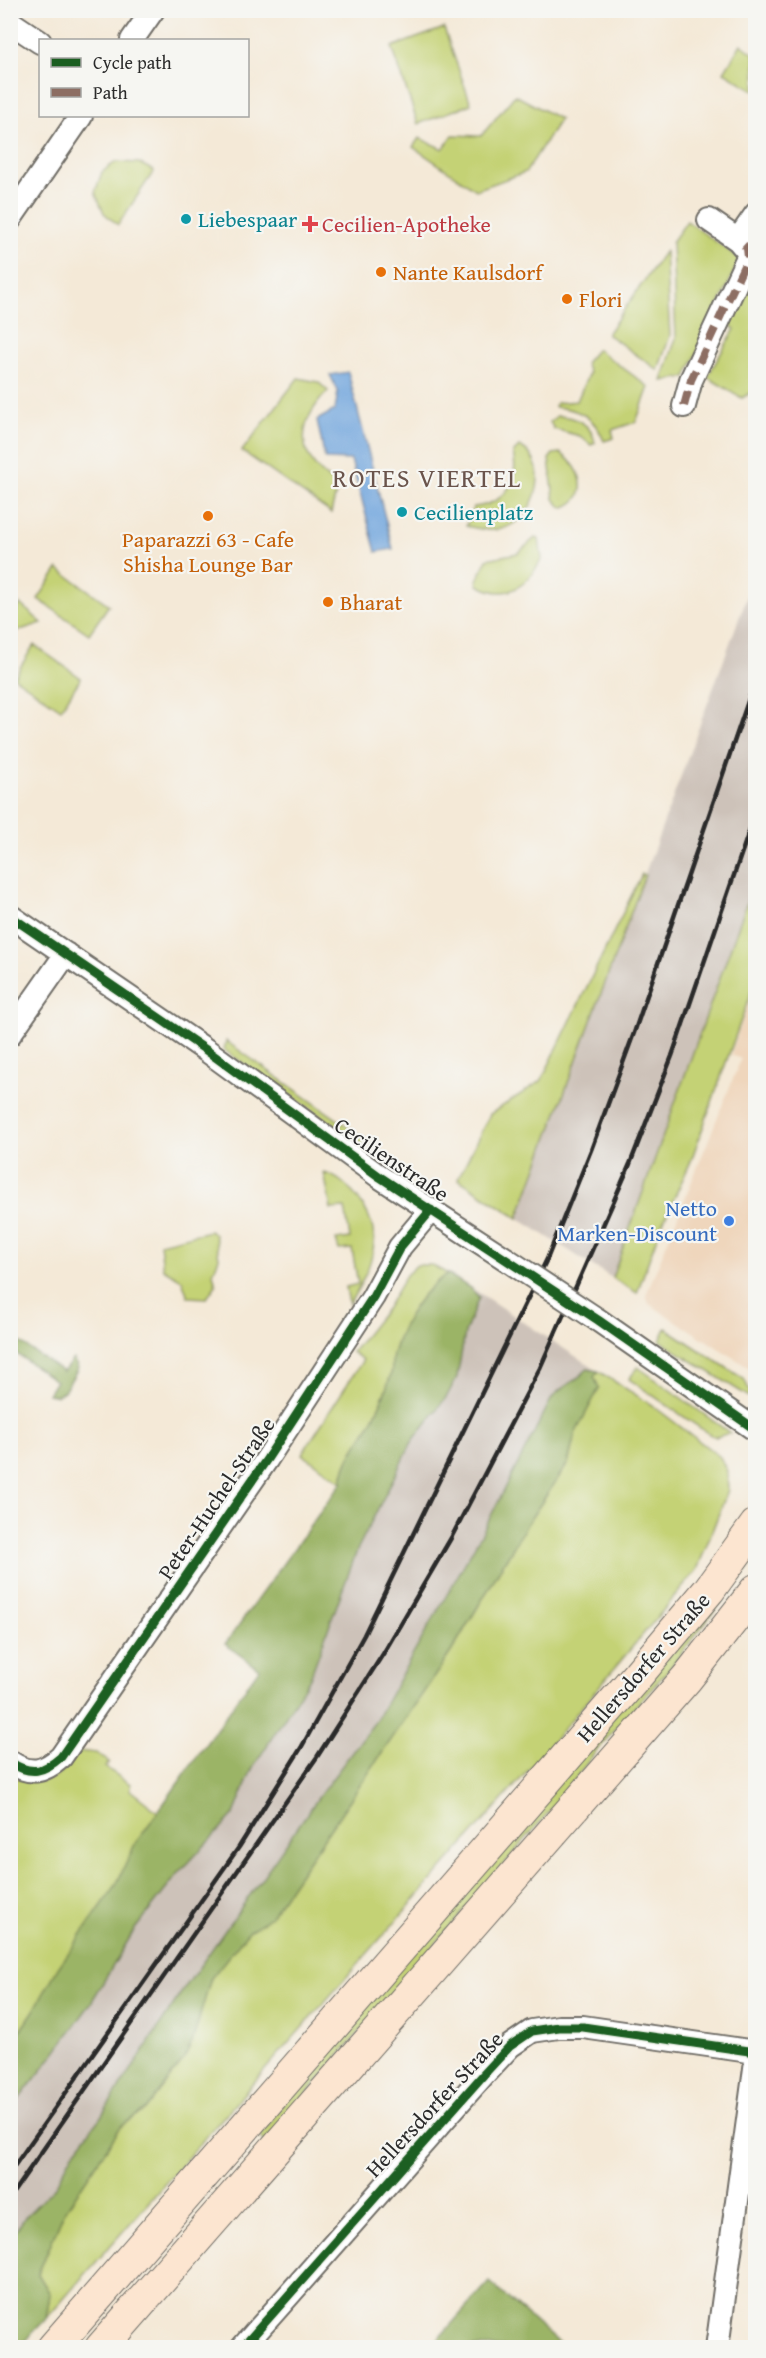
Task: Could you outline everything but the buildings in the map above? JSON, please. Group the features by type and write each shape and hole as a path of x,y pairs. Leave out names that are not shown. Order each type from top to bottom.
{"main road":[{"name":"Hellersdorfer Straße","path":"52,2348 635,1678 710,1590 756,1525"},
{"name":"Hellersdorfer Straße","path":"101,2348 693,1671 756,1590"}],"street":[{"path":"133,39 153,10"},
{"path":"10,22 39,41"},
{"path":"10,219 80,117"},
{"path":"738,240 756,214"},
{"path":"684,406 691,380 748,257 747,248 709,220"},
{"name":"Cecilienstraße","path":"10,915 206,1050 381,1177 598,1320 756,1430"},
{"path":"10,1034 66,954"},
{"name":"Peter-Huchel-Straße","path":"10,1762 30,1772 38,1772 48,1768 61,1756 267,1459 373,1297 400,1247 431,1210"},
{"name":"Hellersdorfer Straße","path":"242,2348 485,2073 510,2046 532,2031 583,2027 756,2052"},
{"path":"717,2348 756,2061"}],"shaded area":[{"path":"755,575 755,880 612,1278 518,1218"},
{"path":"755,981 755,1368 751,1369 649,1304 646,1295 741,1059 731,1055"},
{"path":"470,1287 598,1371 11,2302 11,2059 178,1828"}],"green space":[{"path":"444,28 471,104 418,124 392,47"},
{"path":"741,44 755,55 755,91 724,72"},
{"path":"515,95 560,119 526,172 476,190 413,147 419,138 443,149 453,135 481,136"},
{"path":"116,162 139,163 154,171 118,225 104,213 95,192 102,172"},
{"path":"687,221 740,259 686,377 662,381 676,338 672,242"},
{"path":"665,251 670,336 658,370 607,334"},
{"path":"755,275 755,390 742,398 707,377 735,329 727,324"},
{"path":"597,349 649,387 636,422 612,430 614,438 604,441 591,420 579,412 555,407 556,403 577,401 589,373 585,363"},
{"path":"298,378 318,382 328,391 309,417 304,441 307,453 314,464 338,485 331,513 242,451"},
{"path":"557,416 582,422 590,431 595,443 591,445 580,436 554,429 550,422"},
{"path":"520,446 531,456 537,468 538,481 529,508 520,519 508,527 491,530 466,526 474,507 494,501 507,490 514,473 513,453"},
{"path":"560,453 574,466 581,482 578,497 572,504 562,508 554,499 549,459 553,454"},
{"path":"535,538 539,539 542,559 524,583 508,591 499,592 478,585 477,580 487,559 518,553"},
{"path":"58,569 109,605 89,634 38,599"},
{"path":"20,604 42,623 11,633 11,621"},
{"path":"34,645 81,678 61,709 14,677"},
{"path":"642,874 645,875 518,1218 458,1179 490,1114 541,1081"},
{"path":"755,880 755,981 691,1161 659,1231 637,1293 612,1278"},
{"path":"226,1041 381,1150 380,1156 224,1050"},
{"path":"324,1173 337,1179 354,1194 365,1208 374,1235 370,1263 349,1304 346,1287 358,1284 352,1249 339,1250 336,1240 350,1238 345,1208 331,1209"},
{"path":"209,1231 215,1234 219,1258 213,1273 216,1285 207,1298 188,1297 182,1280 163,1269 160,1243"},
{"path":"417,1265 432,1265 448,1274 422,1297 402,1329 393,1354 391,1374 384,1396 347,1464 342,1482 302,1454 363,1360 352,1352 387,1308 406,1275"},
{"path":"448,1274 470,1288 479,1297 465,1333 457,1377 447,1396 412,1442 358,1548 310,1678 252,1769 234,1814 178,1874 135,1929 89,2006 11,2109 11,2044 33,2012 58,1968 116,1885 135,1844 259,1669 225,1644 342,1482 347,1464 384,1396 391,1374 393,1354 402,1329 422,1297"},
{"path":"666,1328 744,1379 754,1400 660,1341"},
{"path":"11,1336 63,1372 73,1359 78,1368 65,1390 57,1396 48,1394 56,1381 11,1350"},
{"path":"638,1367 730,1433 716,1437 709,1434 629,1379"},
{"path":"587,1369 598,1371 594,1377 599,1388 575,1434 568,1463 527,1524 451,1652 270,1917 248,1932 211,1978 192,2043 183,2061 145,2110 122,2125 63,2214 38,2274 50,2294 46,2319 19,2347 11,2347 11,2237 26,2216 55,2187 73,2153 100,2118 179,1996 323,1791 374,1723 482,1533 552,1398"},
{"path":"598,1371 652,1405 720,1457 727,1471 728,1490 697,1570 540,1757 46,2319 50,2294 38,2274 63,2214 122,2125 145,2110 192,2043 211,1978 248,1932 270,1917 451,1652 527,1524 568,1464 575,1434 599,1388 594,1377"},
{"path":"755,1546 755,1558 670,1668 597,1750 560,1799 265,2142 260,2137 293,2089"},
{"path":"78,1751 96,1753 109,1762 105,1767 130,1784 130,1790 178,1828 11,2059 11,1776 37,1782 45,1781 58,1775"},
{"path":"489,2282 564,2347 431,2347"}],"water":[{"path":"348,372 393,549 376,552 351,460 325,459 317,420 335,410 338,391 330,375"}],"railway":[{"path":"10,2172 239,1847 301,1748 364,1635 547,1259 591,1150 634,1033 756,678"},
{"path":"10,2197 317,1757 383,1654 451,1538 540,1368 630,1164 672,1056 756,811"}],"marked path":[{"path":"684,406 691,380 748,257 747,248 738,240"}],"cycle path":[{"path":"10,916 206,1050 380,1177 598,1320 756,1430"},
{"path":"10,1762 31,1771 43,1769 61,1757 267,1459 373,1297 400,1247 431,1210"},
{"path":"242,2348 485,2073 510,2046 532,2031 559,2027 583,2027 756,2052"}],"place":[{"name":"Liebespaar","path":"186,219"},
{"name":"Cecilien-Apotheke","path":"310,224"},
{"name":"Nante Kaulsdorf","path":"381,272"},
{"name":"Flori","path":"567,299"},
{"name":"Cecilienplatz","path":"402,512"},
{"name":"Paparazzi 63 - Cafe Shisha Lounge Bar","path":"208,516"},
{"name":"Bharat","path":"328,602"},
{"name":"Netto Marken-Discount","path":"729,1221"}],"district":[{"name":"ROTES VIERTEL","path":"427,478"}]}
